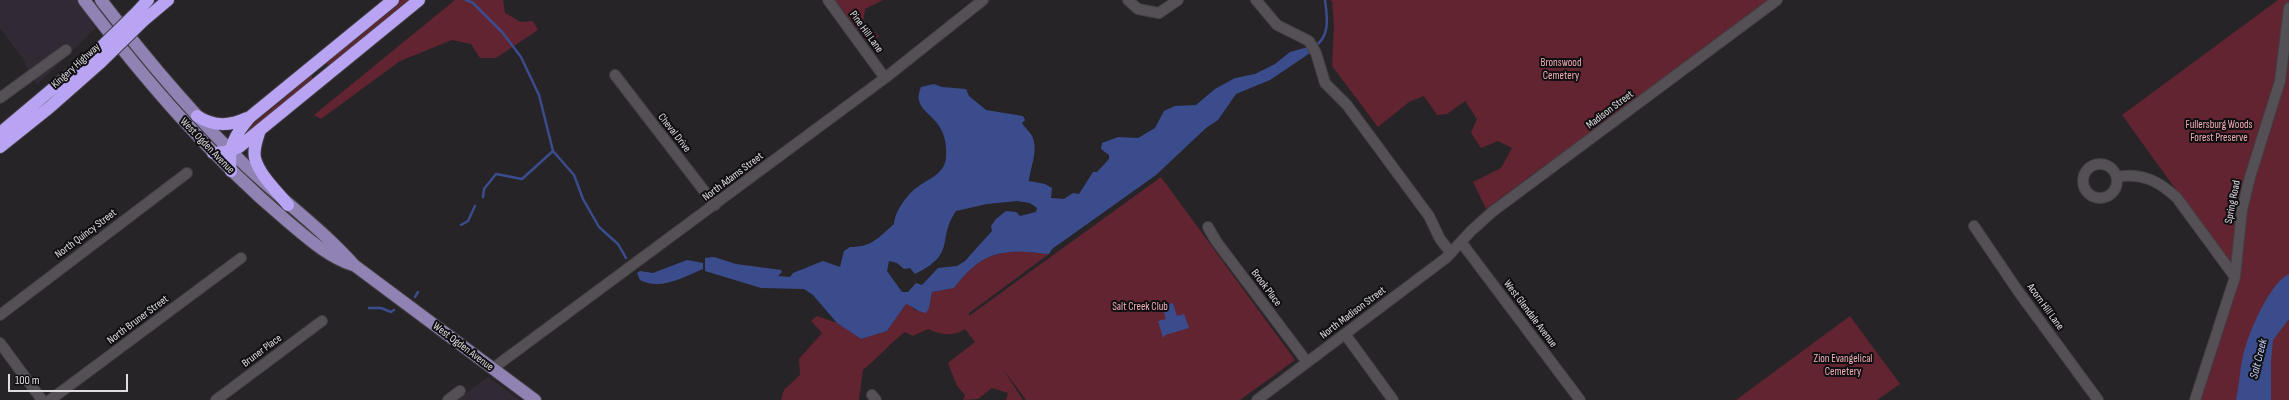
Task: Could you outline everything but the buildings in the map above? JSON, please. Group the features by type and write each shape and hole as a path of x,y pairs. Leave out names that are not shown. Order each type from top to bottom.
{"highway":[{"path":"140,16 144,0"},
{"name":"Kingery Highway","path":"140,16 148,0"},
{"name":"Kingery Highway","path":"0,147 50,107 140,16 164,0"},
{"path":"140,16 168,0"},
{"path":"197,116 206,122 234,124 250,116 393,0"},
{"path":"213,153 239,147 419,0"},
{"name":"Kingery Highway","path":"0,133 98,58"},
{"path":"231,171 230,150 235,136 250,116"},
{"path":"260,130 255,146 255,158 262,172 288,205"}],"main road":[{"name":"West Ogden Avenue","path":"84,0 125,55 231,171 302,233 341,262 354,265"},
{"name":"West Ogden Avenue","path":"102,0 141,52 197,116 230,150 288,205 340,249 354,265 535,400"}],"street":[{"name":"Pine Hill Lane","path":"828,0 885,78"},
{"name":"North Adams Street","path":"492,369 885,78 983,0"},
{"path":"1128,0 1138,9 1159,13 1178,0"},
{"path":"1256,0 1277,25 1309,41 1316,53 1325,83 1346,105 1424,210 1440,239 1451,253"},
{"name":"Madison Street","path":"1461,242 1471,230 1492,212 1777,0"},
{"name":"Spring Road","path":"2195,400 2235,277 2242,210 2250,177 2280,81 2289,8"},
{"path":"0,98 66,50"},
{"name":"Cheval Drive","path":"615,75 715,205"},
{"name":"North Quincy Street","path":"0,315 187,173"},
{"path":"2117,177 2142,176 2160,183 2169,190 2177,198 2235,277"},
{"name":"Acorn Hill Lane","path":"1974,226 2022,296 2098,400"},
{"name":"Brook Place","path":"1208,227 1216,241 1307,362"},
{"name":"North Madison Street","path":"1257,400 1451,253 1461,242"},
{"name":"West Glendale Avenue","path":"1461,242 1580,400"},
{"name":"North Bruner Street","path":"50,400 241,258"},
{"name":"Bruner Place","path":"216,400 322,321"},
{"path":"1345,334 1393,400"},
{"path":"0,343 42,400"},
{"path":"448,400 460,391"}],"shaded area":[{"path":"0,0 77,0 97,27 37,85 21,56 0,28"},
{"path":"488,377 520,400 457,400"}],"green space":[{"path":"401,0 411,0 330,66 325,63"},
{"path":"455,0 503,0 505,13 521,22 533,21 538,30 496,58 480,58 471,44 452,40 400,61 321,119 314,115"},
{"path":"835,0 883,0 865,9 863,21 879,36 869,44"},
{"name":"Bronswood Cemetery","path":"1329,0 1768,0 1547,167 1545,165 1486,209 1473,182 1501,168 1512,148 1498,141 1481,148 1471,133 1477,119 1465,101 1447,114 1437,115 1424,96 1409,102 1378,127 1332,66 1334,25 1332,1"},
{"name":"Fullersburg Woods Forest Preserve","path":"2278,0 2289,0 2289,400 2198,400 2239,277 2122,115"},
{"path":"312,75 312,81 249,132 246,130"},
{"name":"Salt Creek Club","path":"1161,177 1295,360 1240,400 1026,400 1003,369 1023,400 1006,400 1008,393 992,388 978,399 963,400 965,395 957,386 948,363 975,342 965,329 960,332 947,334 938,333 928,329 913,336 905,332 863,370 859,400 781,400 784,390 800,375 799,359 822,333 811,321 817,316 837,323 861,339 887,331 906,304 910,305 916,311 929,308 932,292 954,288 970,270 985,259 994,255 1014,252 1049,254 969,313 969,316"},
{"name":"Zion Evangelical Cemetery","path":"1850,316 1900,384 1877,400 1736,400"}],"water":[{"path":"1308,47 1310,53 1270,80 1236,94 1218,120 1206,128 1156,175 1052,249 1049,254 1014,252 994,255 985,259 970,270 954,288 932,292 929,308 926,313 906,304 887,331 861,339 837,323 813,295 804,289 761,288 705,271 705,258 714,257 736,264 781,270 782,272 778,276 790,277 793,273 823,261 840,267 844,251 850,247 858,247 874,241 883,234 894,224 899,208 907,198 915,189 939,172 945,163 946,149 944,135 937,123 925,111 920,103 919,93 921,87 934,84 942,87 966,89 969,96 986,110 1023,116 1025,120 1022,123 1032,136 1035,147 1029,181 1045,184 1052,188 1051,198 1064,199 1073,193 1079,194 1093,172 1097,172 1109,159 1109,155 1101,149 1102,143 1118,137 1138,138 1155,128 1164,111 1175,106 1196,105 1215,89 1235,78 1255,74 1275,64 1290,52","holes":["1017,201 1030,203 1037,208 1036,212 1020,216 1016,212 1006,211 996,219 991,226 992,231 965,261 957,266 938,268 922,285 916,283 908,292 902,292 887,271 889,261 897,263 904,269 910,268 915,274 937,259 942,252 950,221 956,211 987,204"]},
{"path":"687,260 703,263 703,269 672,282 656,284 640,280 637,273 640,271 653,273"},
{"name":"Salt Creek","path":"2289,274 2289,319 2273,340 2271,361 2271,400 2236,400 2242,358 2253,327 2269,295 2282,279"},
{"path":"1173,303 1177,316 1184,314 1189,328 1165,335 1163,338 1158,321 1166,319 1162,306"}],"waterway":[{"path":"466,0 473,3 502,32 521,57 539,95 553,151 574,175 583,199 599,227 618,244 626,258"},
{"path":"1314,47 1323,37 1327,26 1325,0"},
{"path":"483,197 484,189 496,174 522,179 553,151"},
{"path":"461,225 468,221 475,206"},
{"path":"415,297 418,292"},
{"path":"369,308 381,308 391,312 394,310"}]}
